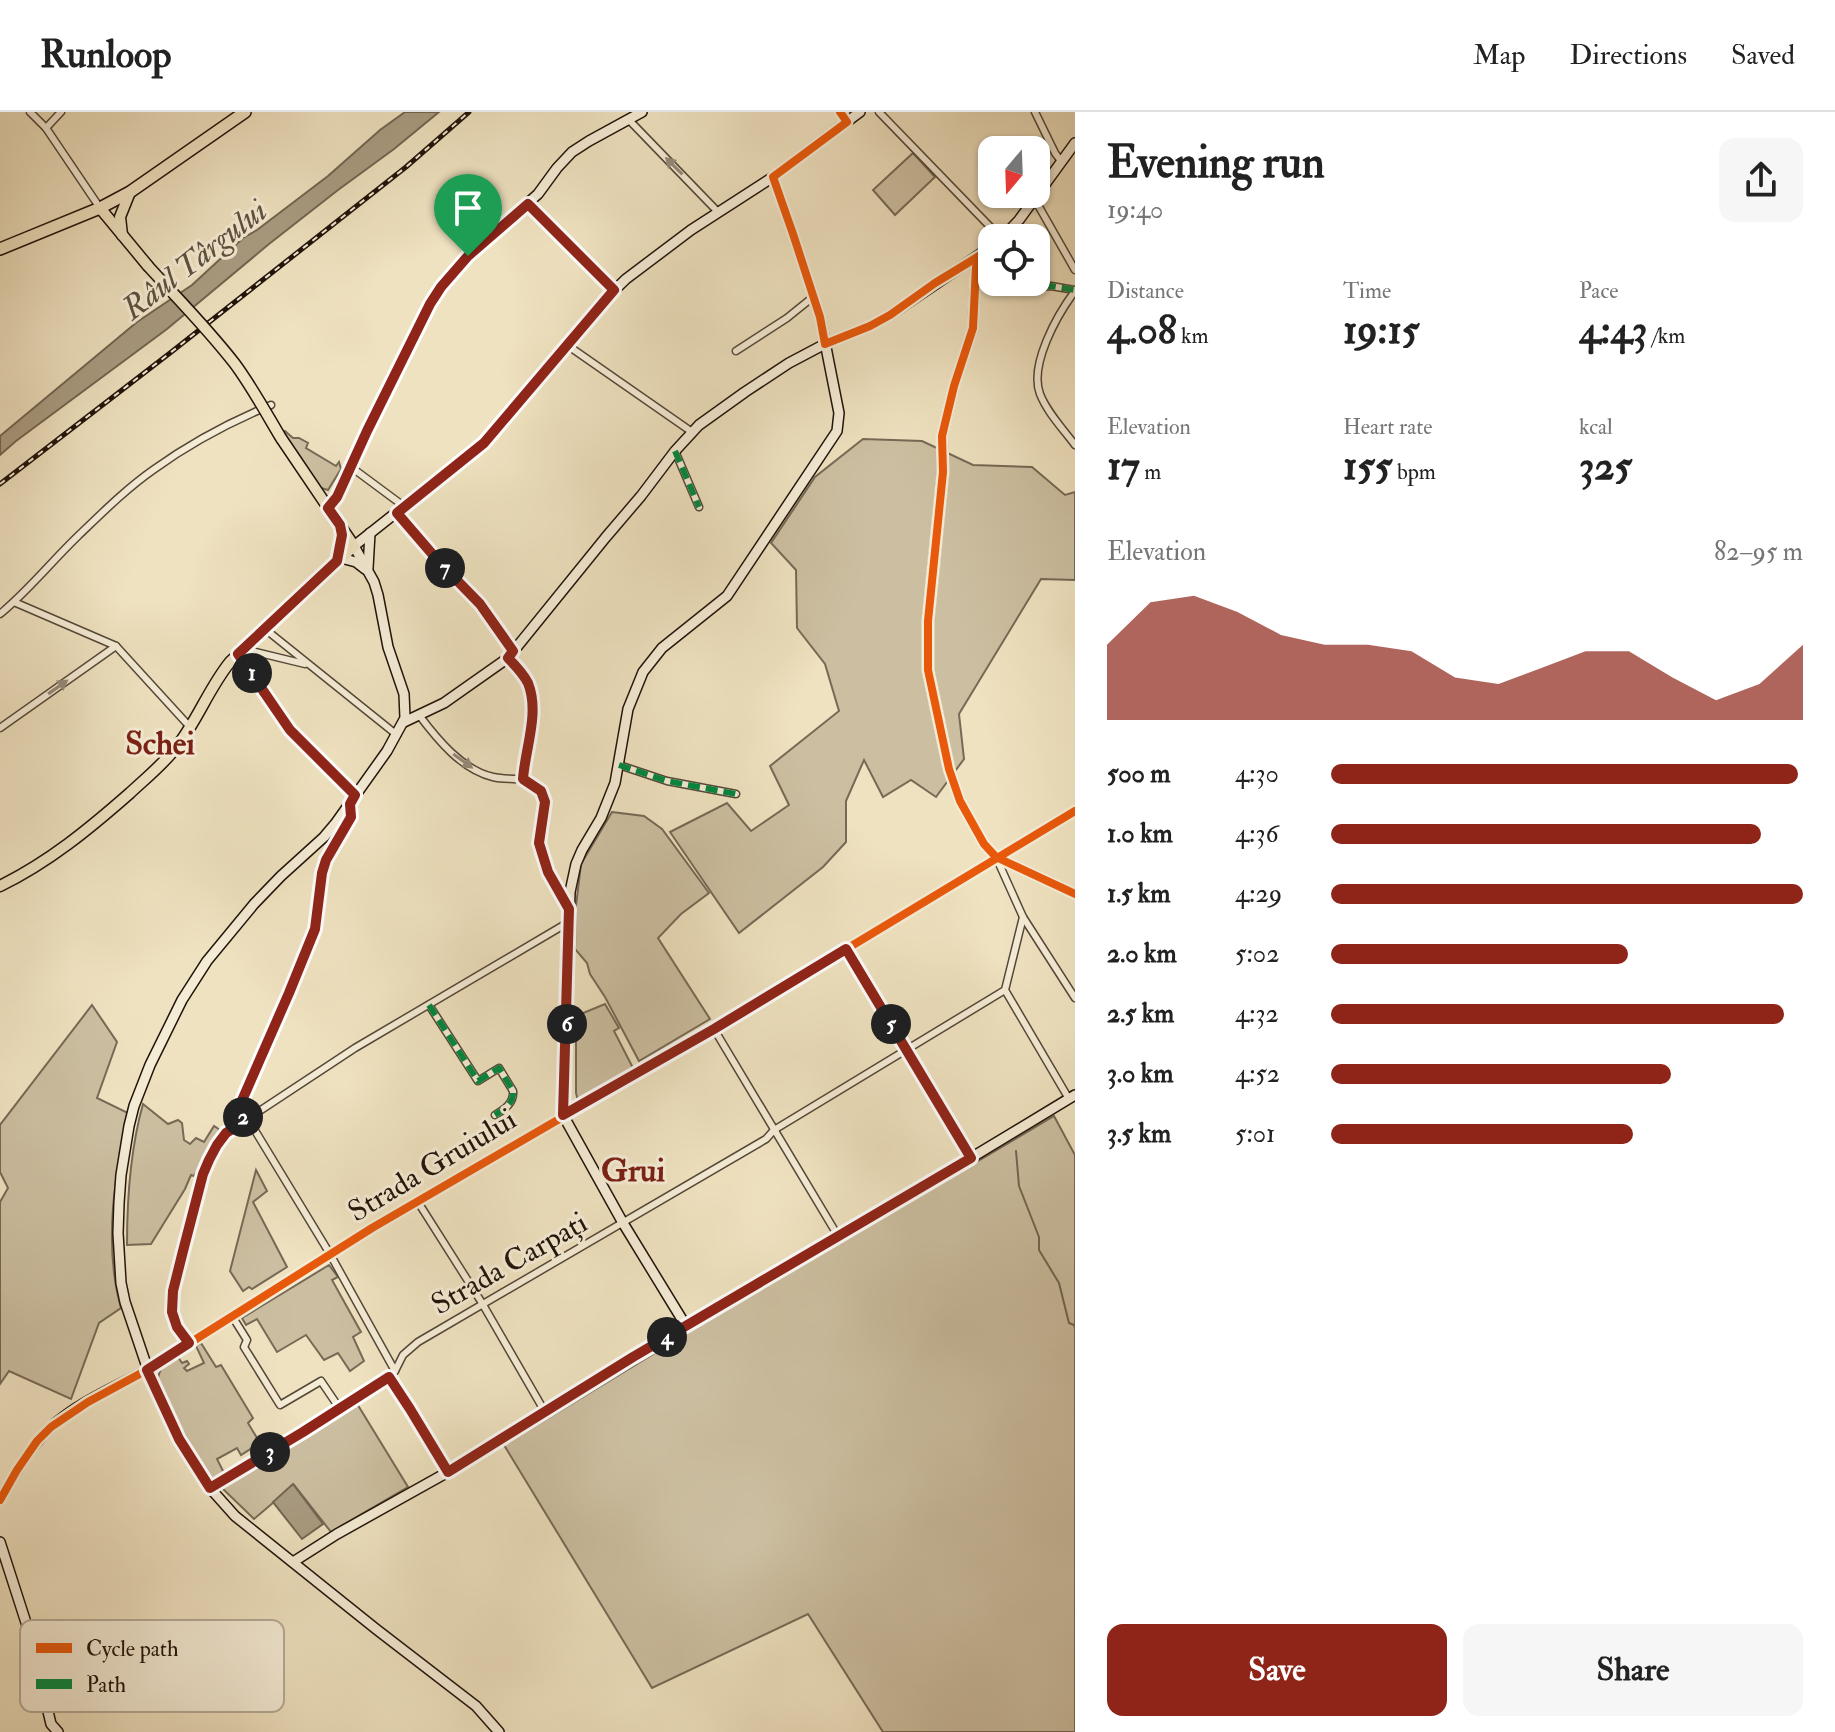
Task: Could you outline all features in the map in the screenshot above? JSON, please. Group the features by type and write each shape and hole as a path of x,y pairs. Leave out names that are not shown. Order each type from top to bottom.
{"highway":[{"path":"0,249 100,208 130,192 245,112"}],"main road":[{"path":"328,508 337,497 367,431 441,287 468,256 538,194 572,152 642,112"},
{"path":"0,886 47,861 99,821 171,755 215,682 240,651 354,546 484,443 614,290 642,266 773,177 860,112"},
{"path":"1050,176 1075,143"},
{"path":"686,1326 623,1223 563,1115 570,892 576,864 608,804 619,765 628,709 643,672 662,648 727,596 837,431 839,413 825,344 813,297 773,177"},
{"path":"123,237 120,217 130,192"},
{"path":"100,208 235,364 354,546 378,595 388,647 404,694 405,713 397,735 324,837 265,892 216,950 182,1000 150,1065 134,1106 121,1175 118,1233 125,1302 147,1370 179,1439 210,1488 235,1516 476,1706 499,1732"},
{"path":"1015,224 1027,208"},
{"path":"404,722 444,703 511,655 692,432 789,363 890,315 978,256"},
{"path":"978,264 973,328 942,436 943,472 928,621 928,670 960,801 984,844 996,857 1075,894"},
{"path":"339,560 340,525"},
{"path":"368,571 370,533"},
{"path":"339,560 356,562 368,571"},
{"path":"293,1562 1072,1097"},
{"path":"0,1500 29,1453 51,1427 88,1402 147,1370"},
{"path":"0,1542 25,1620"},
{"path":"48,1712 51,1724 58,1732"}],"street":[{"path":"30,112 46,128 100,208"},
{"path":"46,128 61,112"},
{"path":"879,112 988,224"},
{"path":"1035,112 1061,161"},
{"path":"629,120 718,212"},
{"path":"528,204 614,290"},
{"path":"1040,208 1075,270"},
{"path":"1050,286 1075,290 1052,332 1036,372 1037,384 1041,397 1075,445"},
{"path":"736,351 813,297"},
{"path":"567,345 692,432"},
{"path":"0,614 78,536 152,471 193,444 271,405"},
{"path":"675,451 699,507"},
{"path":"351,467 401,510 440,563 480,604 523,675 532,696 533,709 523,779"},
{"path":"14,602 116,646 190,727"},
{"path":"265,629 397,735"},
{"path":"0,728 116,646"},
{"path":"240,651 309,665"},
{"path":"240,651 290,730 353,800 351,817 326,860 322,873 315,929 239,1110 330,1254 395,1371"},
{"path":"419,714 450,751 472,768 492,777 523,779 541,791 545,802 539,843 548,872 569,909"},
{"path":"619,765 667,781 736,794"},
{"name":"Strada Gruiului","path":"147,1370 330,1254 714,1029 1075,811"},
{"path":"996,857 1023,917 1075,998"},
{"path":"1023,917 1005,990 1072,1097"},
{"path":"189,1343 177,1327 172,1312 173,1291 203,1174 226,1133 355,1048 569,922"},
{"path":"846,949 971,1158"},
{"name":"Strada Carpați","path":"210,1488 389,1377 403,1355 418,1342 766,1139 774,1130 1005,990"},
{"path":"429,1005 478,1081 499,1068 513,1091 508,1107 495,1115"},
{"path":"714,1029 838,1236"},
{"path":"418,1202 482,1303 545,1412"},
{"path":"232,1316 247,1340 244,1347 280,1405 321,1381 340,1409"},
{"path":"389,1377 448,1472"}],"shaded area":[{"path":"405,112 439,112 269,244 167,329 0,455 0,436 137,322 192,285 243,238 328,176"},
{"path":"913,153 935,177 895,215 873,190"},
{"path":"285,431 293,438 308,443 306,448 336,466 339,462 341,469 328,490 321,488"},
{"path":"863,439 922,441 973,465 1032,467 1065,495 1075,492 1075,580 1041,579 959,714 964,759 936,797 911,780 883,797 864,760 846,801 846,842 823,867 739,933 670,832 727,803 751,831 789,805 770,766 839,711 825,664 797,628 796,570 771,543 815,477"},
{"path":"612,812 644,816 662,829 709,893 681,914 658,938 710,1019 639,1061 590,974 587,963 575,949 581,864"},
{"path":"605,1004 619,1028 614,1031 634,1070 578,1101 576,1016"},
{"path":"92,1005 117,1042 97,1098 128,1113 115,1186 112,1235 121,1308 99,1323 71,1399 9,1371 0,1384 0,1202 8,1188 0,1172 0,1125"},
{"path":"143,1104 168,1124 178,1120 182,1123 184,1140 190,1144 196,1138 204,1142 214,1126 220,1130 151,1244 127,1245 130,1174"},
{"path":"1054,1116 1075,1155 1075,1732 883,1732 808,1614 652,1688 504,1445"},
{"path":"256,1170 267,1191 253,1202 287,1267 252,1289 249,1287 243,1291 230,1271"},
{"path":"329,1265 338,1277 332,1280 361,1332 353,1337 364,1361 350,1371 338,1353 324,1360 306,1335 277,1352 257,1319 246,1325 242,1318"},
{"path":"201,1343 216,1367 221,1365 253,1418 248,1423 260,1443 241,1455 237,1448 217,1459 224,1473 211,1481 181,1428 158,1378 163,1367 178,1357 182,1363 187,1361 189,1364 184,1368 187,1371 204,1363 196,1346"},
{"path":"356,1402 408,1487 331,1532 294,1485 254,1519 223,1489 224,1483"},
{"path":"293,1484 323,1524 302,1539 273,1502"}],"waterway":[{"path":"1016,1151 1019,1186 1039,1237 1039,1250 1059,1283 1069,1323 1075,1328"}],"railway":[{"path":"0,484 406,167 469,112"}],"marked path":[{"path":"1050,286 1075,290"},
{"path":"675,451 699,507"},
{"path":"619,765 667,781 736,794"},
{"path":"429,1005 478,1081 499,1068 513,1091 510,1102 495,1115"}],"cycle path":[{"path":"840,112 847,122 773,177 820,317 825,344 890,315 978,257"},
{"path":"978,264 973,328 942,436 943,472 928,621 928,670 949,769 960,801 984,844 996,857 1075,894"},
{"path":"0,1500 37,1441 51,1427 88,1402 147,1370 372,1228 714,1029 1075,811"}],"district":[{"name":"Schei","path":"160,743"},
{"name":"Grui","path":"633,1170"}],"route":[{"path":"528,204 614,290 484,443 397,513 480,604 513,651 508,658 523,675 532,696 523,779 541,791 545,802 539,843 548,872 569,909 563,1115 846,949 971,1158 633,1357 448,1472 389,1377 210,1488 179,1439 147,1370 189,1343 177,1327 172,1312 173,1291 203,1174 226,1133 246,1120 239,1110 240,1105 315,929 322,873 326,860 351,817 350,804 355,795 290,730 238,654 337,561 342,535 340,525 328,508 337,497 430,304 468,256 528,204"}],"water label":[{"name":"Râul Târgului","path":"194,259"}]}
